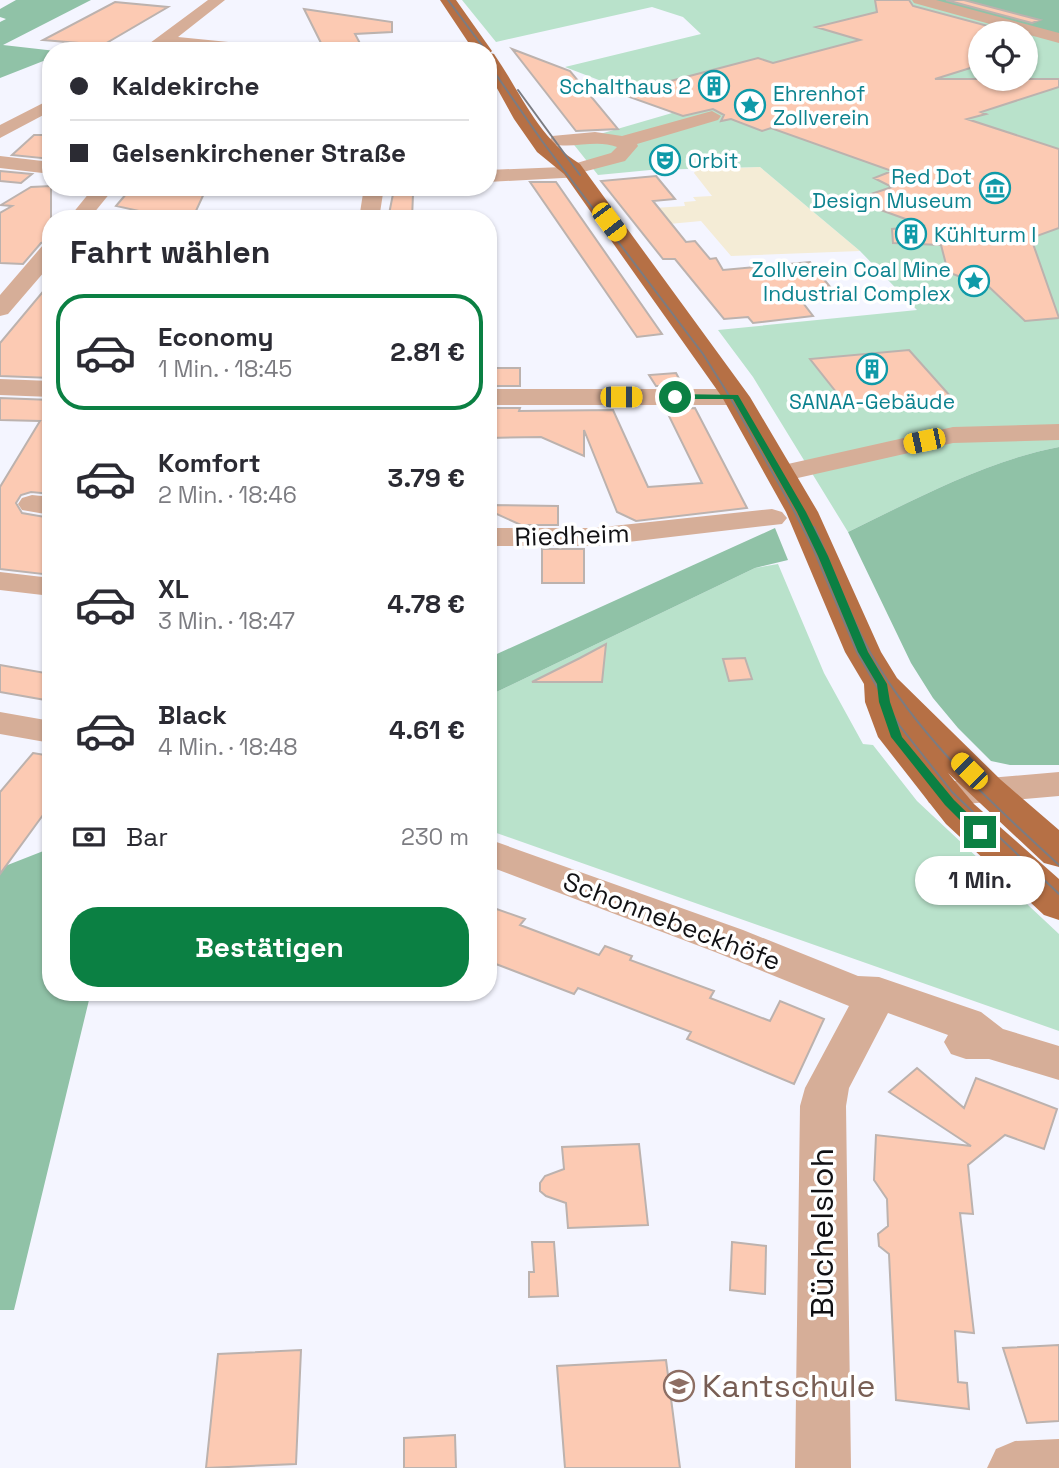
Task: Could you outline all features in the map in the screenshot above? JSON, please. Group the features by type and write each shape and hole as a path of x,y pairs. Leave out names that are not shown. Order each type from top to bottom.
{"main road":[{"path":"449,1 477,42"},
{"path":"497,71 530,127 553,157 573,171 736,397 806,521 863,652 882,684 987,789 1059,853"},
{"path":"503,79 523,93 559,140 571,157 573,171"},
{"path":"882,684 884,702 897,737 942,794 960,814 1059,904"}],"street":[{"path":"164,41 218,0"},
{"path":"919,0 1059,38"},
{"path":"164,41 174,42"},
{"path":"0,132 42,109"},
{"path":"559,140 600,138 622,142 712,116"},
{"path":"497,175 573,171 618,157 629,149 622,142"},
{"path":"0,162 42,167"},
{"path":"86,210 97,196"},
{"path":"0,309 42,260"},
{"path":"0,387 42,389"},
{"path":"497,397 736,397"},
{"path":"780,474 953,435 1059,432"},
{"name":"Riedheim","path":"497,537 594,537 772,518"},
{"path":"0,581 42,586"},
{"path":"0,723 42,730"},
{"path":"942,794 1059,784"},
{"name":"Schonnebeckhöfe","path":"497,855 729,941 958,1042 989,1042 1059,1063"},
{"name":"Büchelsloh","path":"823,1468 823,1106 827,1088 861,1000"},
{"path":"1015,1468 1059,1466"}],"shaded area":[{"path":"760,167 860,251 731,256 701,221 637,227 624,210 685,206 684,202 696,201 693,197 712,196 694,173 696,169"}],"green space":[{"path":"16,0 91,0 3,45 42,49 42,62 0,78 0,22 6,19 0,17 0,9"},
{"name":"Zollverein Coal Mine Industrial Complex","path":"462,0 1059,0 1059,447 1031,453 978,471 848,532 753,377 718,330 917,310 860,251 760,167 650,170 598,175 567,136 600,134 679,111 565,67 701,34 683,17 652,7 496,42"},
{"path":"931,0 1059,0 1059,35 1038,29 1038,21 1008,21"},
{"path":"1059,447 1059,765 1010,765 991,761 933,698 911,663 848,532 978,471 1031,453"},
{"path":"775,528 788,560 755,568 497,692 497,654"},
{"path":"778,564 824,673 863,744 873,745 917,801 1059,934 1059,1031 497,833 497,692 755,568"},
{"path":"42,852 42,1001 89,1001 14,1310 0,1310 0,868"}],"building":[{"path":"875,0 909,0 913,6 969,21 968,69 935,79 968,79 968,91 1038,91 1038,79 1059,79 1059,87 967,119 1059,149 1059,228 1031,238 1059,318 1025,321 987,285 948,272 941,245 893,243 892,229 925,226 853,200 892,187 874,178 892,171 771,128 762,131 731,119 721,121 724,115 713,109 683,116 621,94 758,58 773,63 860,40 816,27 877,12"},
{"path":"946,0 964,0 1040,20 1025,21"},
{"path":"115,2 168,7 108,42 43,40"},
{"path":"304,9 392,22 392,32 355,34 359,42 320,42"},
{"path":"512,49 570,71 618,129 576,131"},
{"path":"34,135 42,135 42,158 12,155"},
{"path":"0,171 32,174 21,183 0,181"},
{"path":"656,176 675,199 653,201 686,242 695,241 710,259 716,258 723,270 810,262 831,288 794,291 813,316 753,323 748,317 724,319 675,259 663,259 601,181"},
{"path":"530,182 556,182 662,334 637,337"},
{"path":"42,186 42,196 51,196 51,210 42,210 42,243 23,264 0,263 0,213 12,206 1,205 31,187"},
{"path":"124,196 203,196 196,210 134,210 116,206"},
{"path":"393,196 413,196 412,210 390,210"},
{"path":"42,293 42,378 0,376 0,343"},
{"name":"SANAA-Gebäude","path":"909,350 951,397 848,407 810,359"},
{"path":"497,368 520,368 520,386 497,386"},
{"path":"676,373 683,386 656,386 649,375"},
{"path":"0,398 42,400 42,493 21,495 16,503 22,513 42,516 42,574 0,569 0,487 40,421 0,420"},
{"path":"497,408 520,408 519,411 613,410 648,487 702,483 666,410 695,408 747,508 636,521 617,512 584,430 584,456 541,437 497,438"},
{"path":"497,505 558,506 558,525 521,525 497,514"},
{"path":"542,549 584,549 584,583 542,583"},
{"path":"606,644 602,682 532,682 580,658"},
{"path":"745,658 752,679 729,681 723,659"},
{"path":"0,665 42,672 42,699 0,692"},
{"path":"33,753 42,754 42,816 0,874 0,792"},
{"path":"497,909 525,919 520,925 599,955 605,946 632,956 630,960 714,991 710,998 770,1021 780,1001 824,1019 794,1084 687,1039 691,1032 578,988 574,994 497,964"},
{"path":"917,1068 964,1108 976,1078 1057,1109 1044,1149 1005,1135 968,1165 973,1214 960,1213 974,1333 955,1331 958,1382 967,1383 969,1409 896,1400 889,1254 879,1246 878,1234 888,1226 887,1199 874,1180 876,1135 971,1146 889,1092"},
{"path":"639,1144 648,1225 568,1228 566,1203 540,1191 540,1183 545,1176 564,1169 562,1147"},
{"path":"532,1242 554,1242 558,1296 529,1297 529,1272 534,1272"},
{"path":"732,1242 766,1246 765,1294 730,1290"},
{"path":"1059,1345 1059,1421 1027,1423 1003,1348"},
{"path":"301,1350 296,1464 206,1468 218,1354"},
{"path":"666,1360 680,1468 565,1468 557,1366"},
{"path":"455,1435 456,1468 404,1468 404,1438"}],"tram line":[{"path":"448,0 479,42"},
{"path":"497,76 542,141 703,354 730,397 793,509 813,548 857,652 899,725 952,792 1059,894"},
{"path":"518,90 580,175"},
{"path":"814,527 863,639 911,713 981,792 1059,865"}],"place":[{"name":"Schalthaus 2","path":"714,86"},
{"name":"Ehrenhof Zollverein","path":"750,105"},
{"name":"Orbit","path":"665,160"},
{"name":"Red Dot Design Museum","path":"995,188"},
{"name":"Kühlturm I","path":"911,234"},
{"name":"Zollverein Coal Mine Industrial Complex","path":"974,281"},
{"name":"SANAA-Gebäude","path":"872,369"},
{"name":"Kantschule","path":"679,1386"}],"route":[{"path":"675,397 736,397 802,512 823,556 863,652 882,684 884,702 897,737 960,814 980,832"}]}
